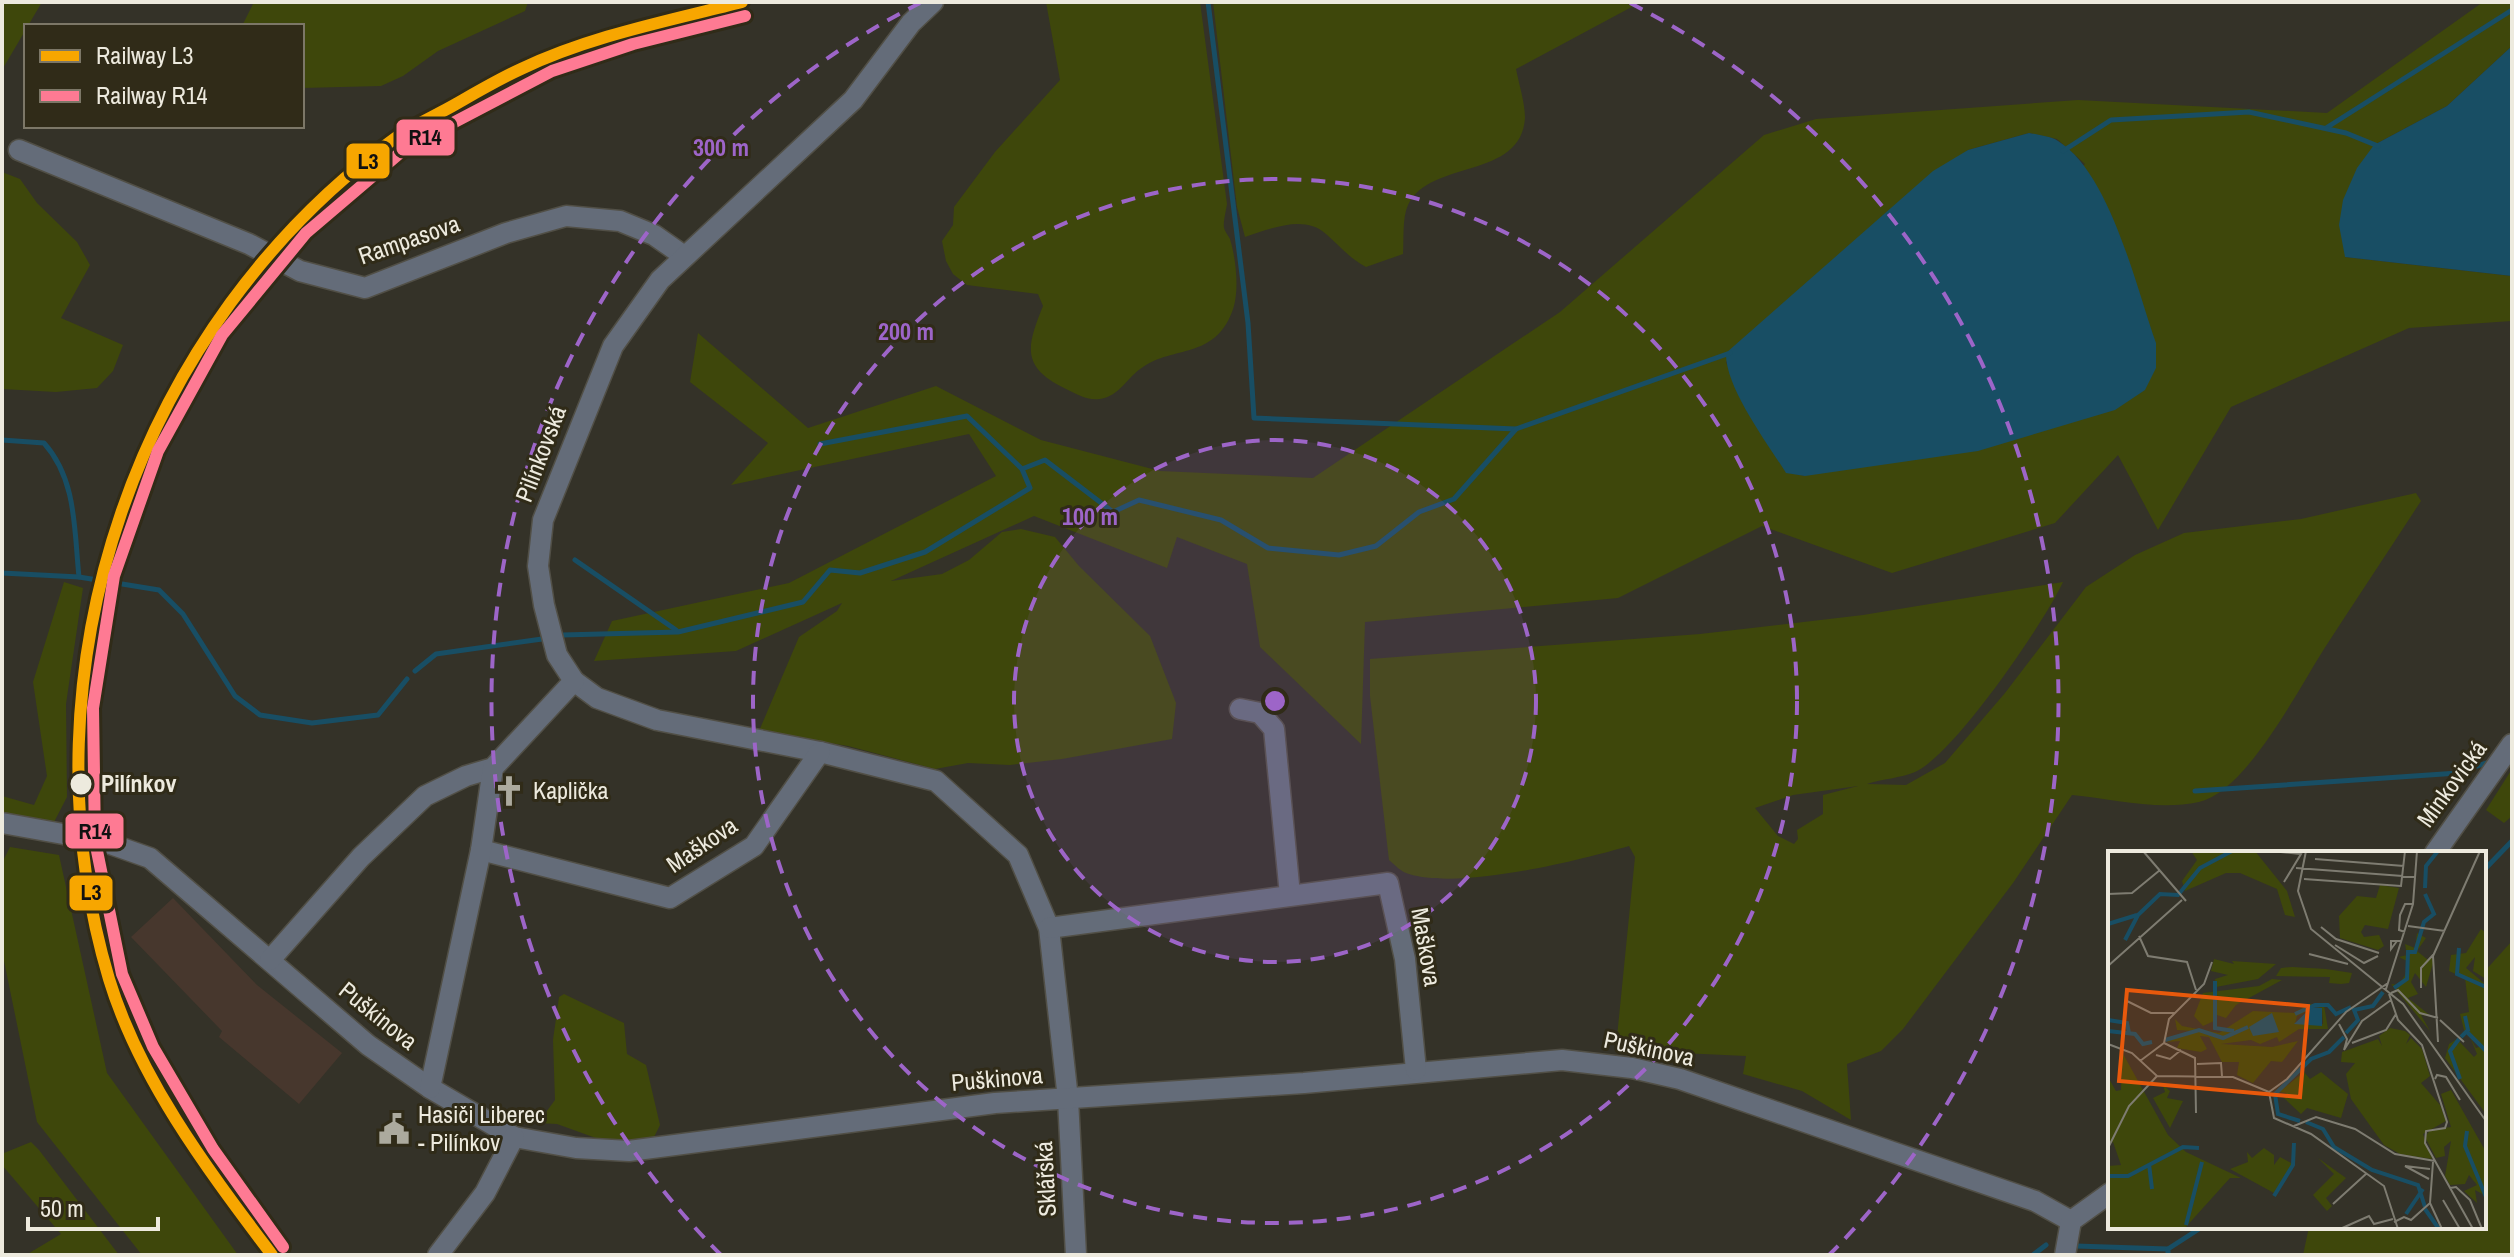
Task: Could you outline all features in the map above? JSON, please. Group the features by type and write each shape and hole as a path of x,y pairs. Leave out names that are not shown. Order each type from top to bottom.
{"street":[{"name":"Pilínkovská","path":"574,681 557,655 544,605 538,566 543,520 613,346 660,280 853,100 911,23 933,2"},
{"name":"Rampasova","path":"19,150 249,244 300,271 365,288 506,233 566,216 620,221 654,235 684,256"},
{"path":"270,960 361,857 425,796 466,776 493,768 574,681 597,698 657,720 820,752 936,781 1018,855 1049,928 1068,1099"},
{"path":"1240,709 1260,713 1274,729 1290,895"},
{"name":"Minkovická","path":"2436,851 2512,744"},
{"name":"Maškova","path":"481,850 670,898 754,846 820,752"},
{"path":"430,1088 481,850 493,768"},
{"name":"Puškinova","path":"2,823 102,841 150,858 368,1045 430,1088 514,1137 576,1148 629,1151 964,1107 1304,1083 1416,1070 1562,1060 1632,1068 1680,1079 2035,1201 2071,1221"},
{"name":"Maškova","path":"1049,928 1388,883 1405,959 1416,1070"},
{"name":"Sklářská","path":"1068,1099 1076,1255"},
{"path":"438,1255 485,1193 514,1137"},
{"path":"2065,1255 2065,1239 2071,1221 2108,1194"}],"shaded area":[{"path":"173,898 257,985 342,1053 299,1104 219,1037 222,1031 131,937"}],"green space":[{"path":"2,2 42,2 29,24 24,24 24,33 2,70"},
{"path":"254,2 528,2 525,11 438,51 403,76 381,86 304,88 304,24 243,24"},
{"path":"1046,2 1200,2 1227,204 1224,228 1230,239 1235,266 1232,312 1224,327 1204,345 1155,361 1137,371 1113,394 1100,399 1086,398 1066,389 1051,381 1034,364 1031,344 1043,306 1038,294 967,285 953,274 946,261 942,241 953,225 954,207 995,152 1060,80"},
{"path":"1213,2 1641,2 1516,69 1525,112 1520,138 1508,151 1492,161 1435,181 1419,191 1406,210 1403,254 1366,267 1326,234 1308,225 1287,225 1245,237 1237,207"},
{"path":"2483,2 2512,2 2512,46 2447,106 2374,145 2345,257 2512,276 2512,321 2409,328 2231,407 2158,530 2118,455 2055,523 1892,573 1762,526 1618,598 1365,622 1361,744 1260,647 1247,564 1177,537 1167,568 1034,516 891,581 942,574 969,560 1002,532 1021,529 1055,537 1079,566 1150,636 1176,703 1172,739 1062,759 1010,765 968,763 935,769 848,746 759,731 799,637 837,611 842,603 736,651 594,661 612,621 789,583 996,476 969,434 731,485 768,443 690,382 698,333 808,428 936,386 1041,440 1160,471 1313,478 1560,312 1764,135 1816,119 2078,100 2327,113","holes":["2029,133 2057,139 2085,164 1805,476 1786,472 1746,408 1726,362 1968,150"]},
{"path":"2,172 20,179 37,203 77,242 90,265 61,318 123,345 113,371 97,388 56,392 2,389"},
{"path":"2416,493 2421,501 2270,736 2235,779 2217,794 2199,802 2183,804 2152,805 2072,795 2013,883 1903,1029 1881,1051 1847,1064 1851,1120 1802,1091 1743,1074 1746,1056 1638,1051 1617,1037 1635,857 1629,846 1519,872 1458,878 1409,874 1389,860 1370,696 1370,659 1700,634 1863,615 2063,582 2018,656 1952,741 1932,761 1915,772 1867,784 1906,785 1945,763 2005,693 2086,587 2135,555 2184,533 2301,519","holes":["1858,786 1823,795 1823,814 1797,830 1798,839 1794,844 1778,836 1755,808 1793,795"]},
{"path":"64,582 83,588 66,704 67,797 53,824 2,824 2,796 34,805 47,776 33,682"},
{"path":"2512,769 2512,816 2504,823 2486,810"},
{"path":"10,847 59,855 107,1073 238,1255 142,1255 37,1122 2,951 2,863"},
{"path":"2512,941 2512,1255 2303,1255 2309,1229 2486,1229 2486,970"},
{"path":"564,994 624,1023 627,1054 646,1065 660,1125 654,1137 607,1142 557,1124 538,1123 555,1100 553,1040 559,997"},
{"path":"31,1142 119,1255 26,1255 61,1234 2,1165 4,1153"}],"water":[{"path":"2512,46 2512,276 2345,257 2339,225 2343,200 2357,168 2374,145 2447,106"},
{"path":"2029,133 2055,139 2076,157 2107,204 2156,343 2156,368 2145,390 2115,410 1978,451 1805,476 1786,473 1732,382 1726,353 1933,171 1968,150"}],"waterway":[{"path":"1208,2 1248,323 1254,418 1516,429"},
{"path":"2326,128 2512,10"},
{"path":"2063,151 2111,120 2249,112 2346,133 2378,146"},
{"path":"562,635 678,632 803,602 830,570 860,573 925,552 1030,488 1022,469 1045,460 1113,512 1139,500 1221,520 1268,548 1339,555 1376,546 1419,512 1454,499 1516,429 1730,353"},
{"path":"820,444 967,416 1022,469"},
{"path":"2,440 44,443 55,457 72,506 79,577"},
{"path":"575,560 676,630"},
{"path":"2,573 79,577 159,590 183,614 235,696 260,715 312,723 378,715 407,679"},
{"path":"415,671 436,654 542,639"},
{"path":"2195,791 2458,773 2486,763"},
{"path":"2486,868 2512,841"},
{"path":"2168,1255 2168,1249 2199,1229"},
{"path":"2033,1255 2046,1245"},
{"path":"2076,1246 2168,1249"}],"rail line":[{"name":"L3","path":"272,1255 178,1124 139,1053 109,979 84,862 79,744 91,626 122,512 168,404 230,303 307,213 398,136 496,81 547,57 630,30 742,2"},
{"name":"R14","path":"283,1247 213,1149 153,1047 122,974 95,841 93,708 114,576 158,451 222,335 306,233 407,147 552,71 633,44 745,16"}],"place":[{"name":"Pilínkov","path":"81,784"},
{"name":"Kaplička","path":"509,791"},
{"name":"Hasiči Liberec - Pilínkov","path":"394,1129"}]}
